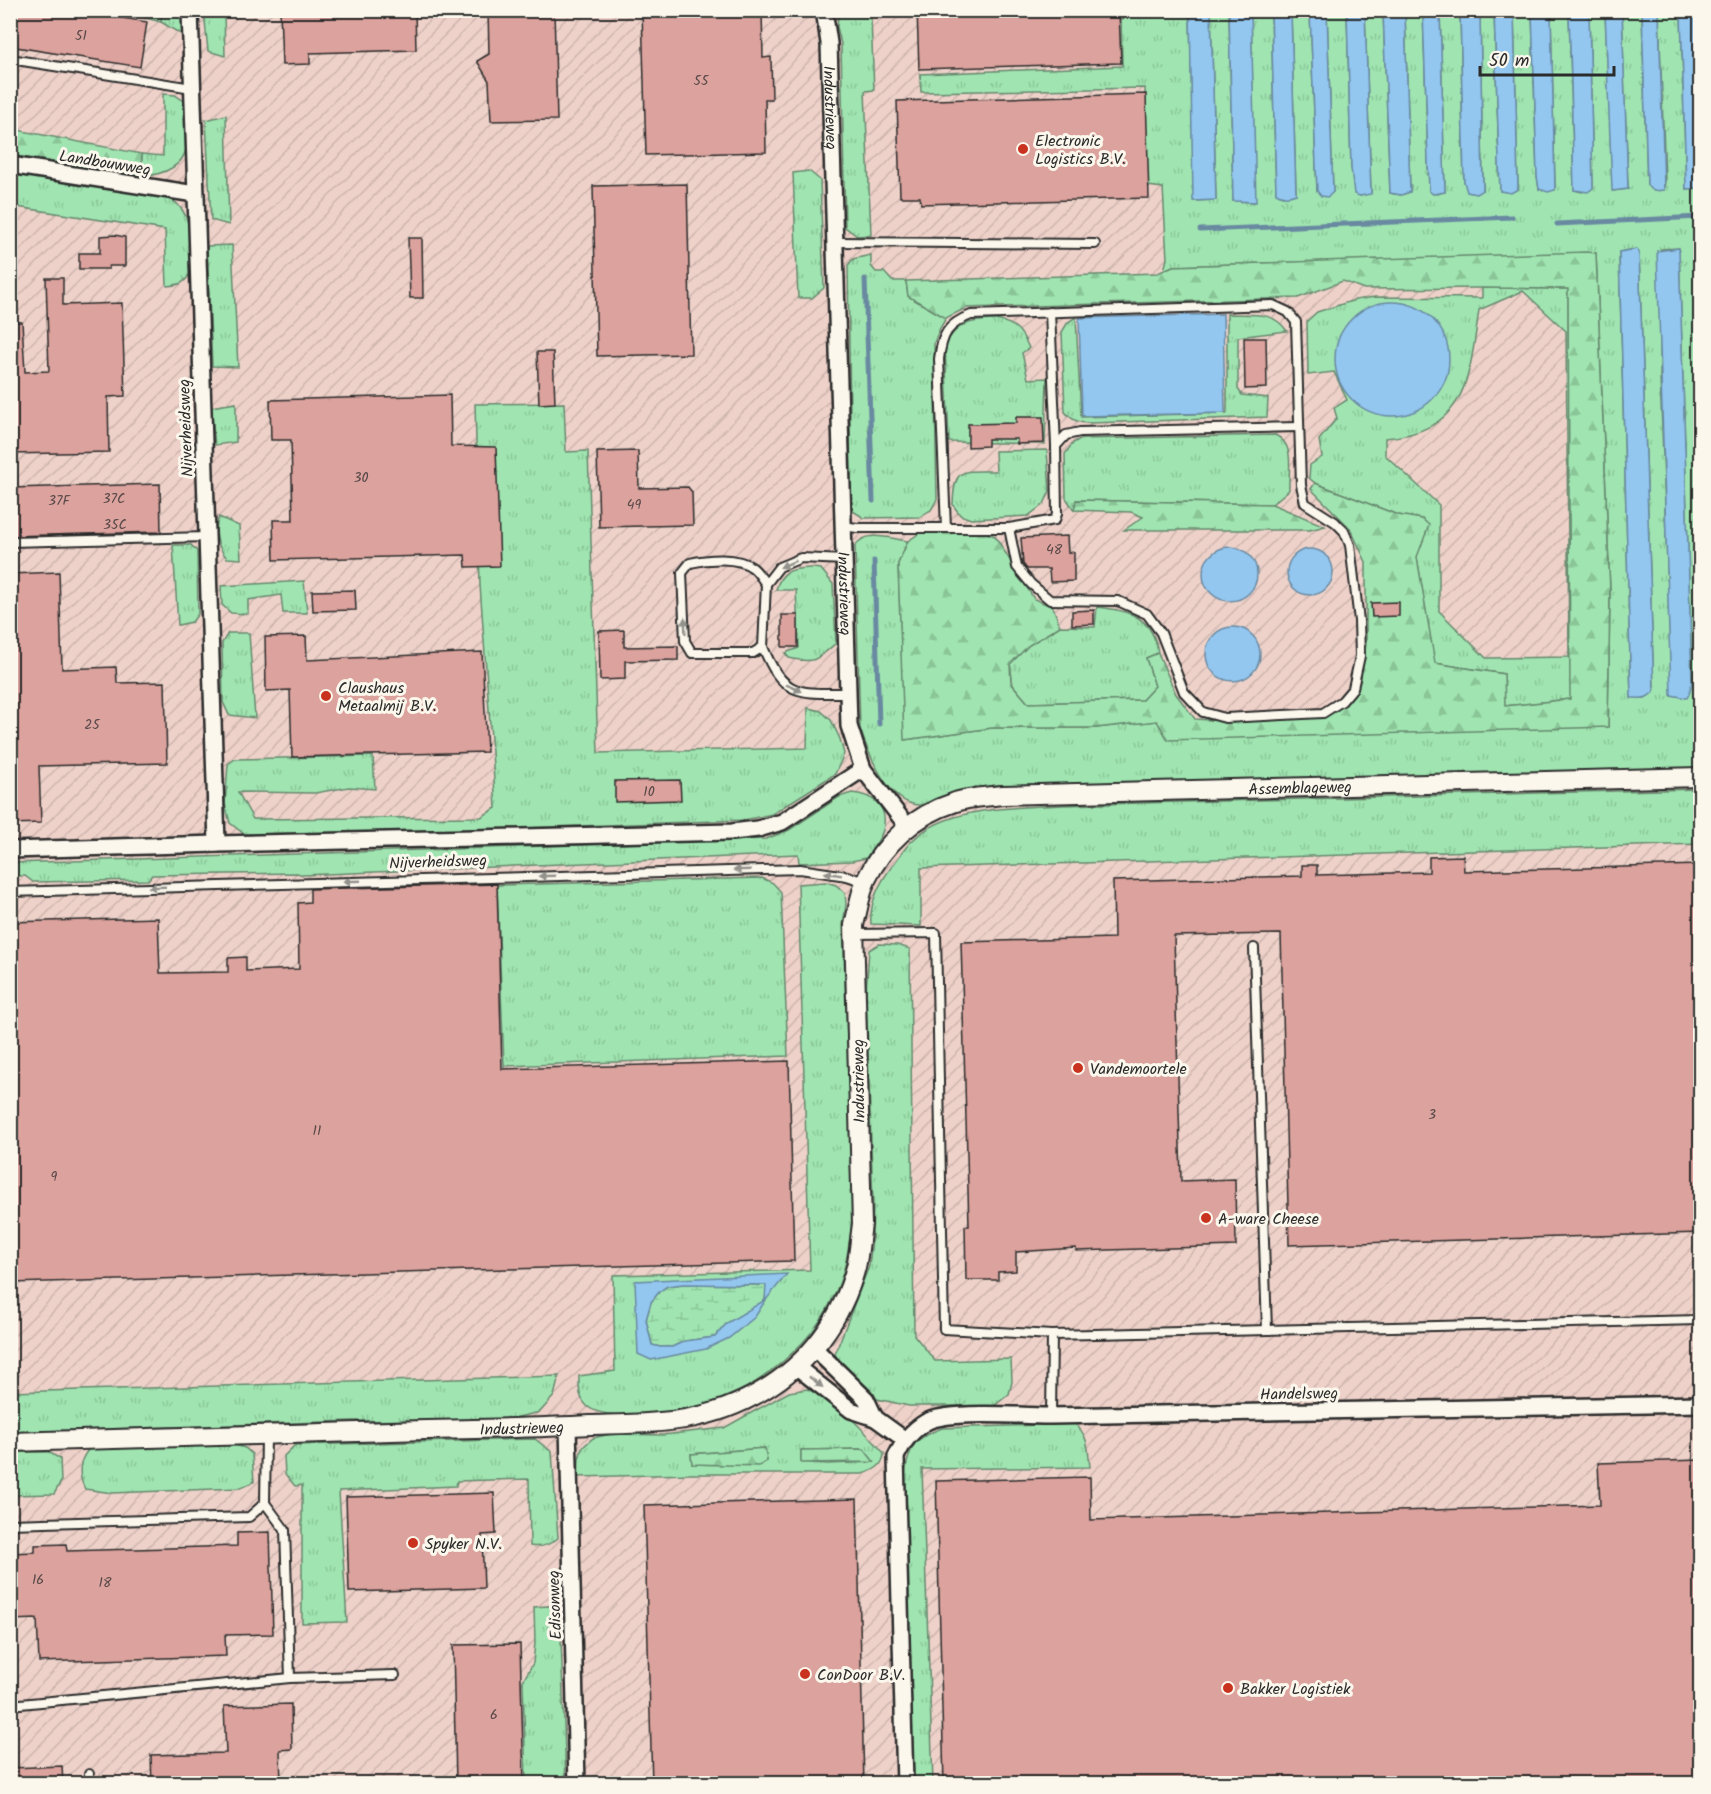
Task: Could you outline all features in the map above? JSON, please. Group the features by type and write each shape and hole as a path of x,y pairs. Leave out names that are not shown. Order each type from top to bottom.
{"street":[{"name":"Nijverheidsweg","path":"190,10 217,843"},
{"name":"Industrieweg","path":"10,1442 680,1421 720,1412 761,1392 797,1367 831,1327 843,1303 856,1267 862,1224 854,925 865,882 884,850 907,826 863,769 849,726 829,43 824,10"},
{"name":"Landbouwweg","path":"10,165 195,194"},
{"name":"Nijverheidsweg","path":"10,850 217,843 732,832 782,822 863,769"},
{"name":"Assemblageweg","path":"907,826 954,802 1003,795 1701,777"},
{"path":"814,1348 866,1400 875,1418"},
{"path":"797,1367 851,1410 875,1418 904,1439 896,1457 896,1488 905,1784"},
{"name":"Handelsweg","path":"904,1439 927,1421 953,1416 1701,1404"},
{"name":"Edisonweg","path":"568,1426 577,1784"}],"lane":[{"path":"10,59 192,88"},
{"path":"835,242 1095,244"},
{"path":"946,528 939,359 941,341 947,330 957,320 970,315 1273,305 1288,312 1296,322 1301,485 1305,503 1335,522 1344,531 1350,545 1359,621 1360,656 1353,688 1342,701 1323,713 1225,718 1203,712 1184,692 1161,633 1147,614 1118,601 1050,600 1031,584 1017,567 1009,528"},
{"path":"843,526 857,528 1009,528 1055,520 1057,514 1056,446 1050,312"},
{"path":"1056,446 1066,435 1080,432 1299,427"},
{"path":"10,542 207,537"},
{"path":"845,560 801,558 779,567 766,584 763,647 771,668 784,684 805,693 847,693"},
{"path":"763,647 753,654 692,653 685,641 682,573 690,563 702,560 738,562 752,567 766,584"},
{"name":"Nijverheidsweg","path":"10,892 800,869 847,876 865,882"},
{"path":"854,934 936,933 944,1329 1052,1335 1701,1320"},
{"path":"1254,948 1267,1330"},
{"path":"1051,1416 1052,1335"},
{"path":"266,1434 265,1503 285,1530 290,1678"},
{"path":"10,1524 249,1517 265,1503"},
{"path":"10,1705 290,1678 395,1675"},
{"path":"89,1774 89,1784"}],"shaded area":[{"path":"11,11 1700,11 1700,1783 11,1784"}],"green space":[{"path":"97,11 161,11 161,22 146,18"},
{"path":"161,11 182,11 182,35 161,22"},
{"path":"204,11 224,11 225,56 208,51"},
{"path":"845,11 867,11 871,19 874,90 865,91 871,235 857,236 845,227 841,44 837,27 838,16"},
{"path":"1121,11 1190,11 1194,201 1216,200 1211,11 1229,11 1233,201 1255,202 1251,11 1271,11 1276,192 1282,196 1296,194 1291,11 1310,11 1317,191 1333,192 1327,11 1347,11 1351,168 1360,196 1371,193 1365,11 1383,11 1390,193 1401,195 1410,192 1405,11 1423,11 1429,191 1434,194 1445,192 1440,11 1460,11 1464,182 1483,190 1480,11 1494,11 1500,191 1518,189 1514,11 1532,11 1537,176 1539,189 1555,189 1551,11 1569,11 1574,190 1582,192 1593,188 1589,11 1605,11 1613,191 1628,189 1622,11 1642,11 1647,185 1653,189 1664,190 1659,11 1681,11 1686,189 1700,188 1700,248 1696,250 1700,485 1700,768 1367,778 995,785 950,794 919,805 908,803 889,787 868,750 860,728 855,546 872,536 908,541 898,564 905,740 992,728 1096,728 1157,721 1608,727 1610,591 1596,253 1173,266 1164,270 1167,259 1163,188 1148,186 1145,88 921,92 920,74 1122,66","holes":["1679,248 1692,682 1672,696 1660,376 1661,249","1636,249 1639,253 1654,691 1645,698 1631,697 1619,252"]},
{"path":"163,94 175,95 184,101 186,149 180,162 168,170 141,177 142,154 163,156"},
{"path":"226,115 229,225 211,220 206,120"},
{"path":"12,129 142,154 141,177 17,156 11,148"},
{"path":"809,171 820,180 824,288 812,298 798,298 793,173"},
{"path":"10,173 171,199 185,214 190,232 190,273 188,277 181,283 167,286 165,230 11,206"},
{"path":"232,245 238,367 212,366 207,246"},
{"path":"1596,253 1610,591 1608,727 1168,740 1157,721 1096,728 992,728 904,740 898,564 908,541 920,533 982,532 995,536 1034,599 1053,607 1060,626 1029,645 1010,664 1011,683 1028,703 1142,700 1155,686 1146,658 1158,653 1176,694 1195,719 1226,721 1325,714 1342,704 1360,682 1366,644 1366,562 1350,528 1311,489 1315,483 1398,515 1422,519 1429,525 1417,557 1435,663 1504,674 1505,706 1570,699 1568,289 1364,289 1343,281 1298,298 966,308 946,318 908,296 906,281 1158,273 1173,266"},
{"path":"871,255 871,266 876,272 884,272 892,281 906,281 908,296 946,318 934,343 937,499 931,510 920,517 864,518 853,511 848,265 853,259"},
{"path":"1482,288 1568,289 1571,699 1504,706 1504,674 1434,663 1417,557 1422,519 1398,515 1315,483 1309,478 1310,465 1322,457 1319,440 1337,418 1334,408 1347,400 1334,372 1308,375 1307,321 1317,312 1355,300 1375,297 1482,298","holes":["1523,291 1566,331 1569,657 1486,658 1439,611 1439,505 1385,455 1385,438 1412,433 1433,425 1449,412 1467,379 1479,310"]},
{"path":"1227,314 1261,315 1275,320 1287,331 1238,337 1238,389 1242,395 1268,398 1267,417 1090,423 1076,420 1065,412 1062,332 1068,322 1076,317 1081,417 1227,413"},
{"path":"996,320 1013,326 1026,342 1029,348 1022,353 1028,379 1047,378 1045,444 949,442 945,344 955,331 966,324"},
{"path":"236,403 236,442 215,445 211,407"},
{"path":"564,403 566,452 588,451 598,753 807,748 808,708 821,711 831,720 840,739 844,754 835,774 772,814 744,820 411,832 244,834 230,823 225,804 228,764 235,759 373,756 375,789 349,787 315,793 238,792 253,819 481,817 496,808 480,585 475,404"},
{"path":"1275,435 1282,439 1288,451 1289,490 1272,504 1076,500 1074,510 1066,498 1065,454 1073,443 1080,439"},
{"path":"1047,450 1050,491 1044,504 1028,516 971,519 960,515 953,505 955,484 962,474 975,471 996,471 995,451"},
{"path":"1076,500 1272,504 1325,526 1310,530 1124,530 1143,517 1131,512 1074,510"},
{"path":"219,517 239,526 241,559 227,558 221,549 216,533"},
{"path":"173,545 191,545 197,551 198,614 192,622 178,625"},
{"path":"821,569 833,584 836,643 815,659 804,661 789,658 785,653 799,648 796,590 776,590 781,578 789,571"},
{"path":"304,581 307,613 283,613 281,595 248,600 248,614 231,613 222,605 221,586"},
{"path":"1097,607 1129,613 1145,623 1151,631 1158,653 1146,658 1155,686 1142,700 1028,703 1013,685 1010,664 1029,645 1060,626 1095,627"},
{"path":"228,633 249,633 255,718 229,715 223,702 222,643"},
{"path":"1700,789 1700,844 921,868 921,926 871,924 872,908 880,886 910,843 928,829 945,821 983,811 1062,805"},
{"path":"852,793 867,796 878,803 884,814 884,822 880,837 866,858 852,861 799,863 798,854 303,875 297,873 152,875 148,880 33,882 25,876 11,876 11,863 766,839 789,830 839,797"},
{"path":"762,878 773,883 781,892 788,1056 504,1066 497,885"},
{"path":"826,882 836,885 845,893 846,904 843,925 853,1209 850,1240 835,1294 820,1321 804,1342 771,1371 737,1392 705,1405 670,1412 623,1415 596,1411 587,1406 582,1399 579,1376 615,1371 613,1275 810,1270 798,884"},
{"path":"879,944 897,945 910,949 914,1335 935,1361 1011,1359 1012,1382 1009,1394 994,1406 909,1406 877,1399 843,1370 835,1354 869,1266 872,1240 873,1203 866,992 869,950"},
{"path":"683,1284 767,1285 765,1301 727,1323 715,1337 685,1341 672,1347 652,1345 646,1320 651,1302 667,1286"},
{"path":"559,1376 554,1396 540,1412 509,1419 353,1421 11,1432 11,1392"},
{"path":"807,1389 839,1408 884,1453 880,1465 862,1474 691,1474 578,1477 582,1448 593,1438 611,1434 663,1435 724,1428 789,1392","holes":["764,1448 767,1461 692,1464 691,1454","863,1449 874,1462 828,1464 801,1462 801,1450"]},
{"path":"1075,1424 1085,1438 1090,1467 922,1469 933,1783 914,1783 905,1473 909,1455 915,1443 942,1428"},
{"path":"535,1439 552,1452 558,1538 542,1546 530,1546 529,1479 457,1481 456,1486 339,1491 347,1622 302,1623 302,1485 295,1486 285,1474 284,1456 295,1445"},
{"path":"234,1445 245,1448 252,1454 254,1482 240,1488 112,1493 85,1489 81,1479 81,1464 89,1449"},
{"path":"765,1448 767,1461 759,1466 692,1464 691,1454"},
{"path":"864,1449 874,1462 801,1463 801,1450"},
{"path":"11,1452 49,1452 60,1459 61,1482 54,1494 11,1495"},
{"path":"534,1607 560,1608 566,1783 526,1783 523,1681 533,1663"}],"water":[{"path":"1190,11 1211,11 1216,200 1193,201"},
{"path":"1229,11 1251,11 1256,202 1233,201"},
{"path":"1271,11 1291,11 1296,194 1288,196 1276,193"},
{"path":"1310,11 1327,11 1333,192 1328,197 1321,196 1317,191"},
{"path":"1347,11 1365,11 1371,194 1360,196 1354,194 1351,168"},
{"path":"1383,11 1405,11 1410,192 1401,195 1390,193"},
{"path":"1423,11 1440,11 1445,192 1433,194 1429,191"},
{"path":"1460,11 1480,11 1483,190 1476,194 1467,192 1464,182"},
{"path":"1494,11 1514,11 1518,189 1511,193 1500,191"},
{"path":"1532,11 1551,11 1555,190 1548,192 1539,189 1537,176"},
{"path":"1569,11 1589,11 1593,188 1588,192 1574,190"},
{"path":"1605,11 1622,11 1628,189 1612,191"},
{"path":"1642,11 1659,11 1664,190 1653,189 1647,185"},
{"path":"1681,11 1700,11 1700,188 1686,189"},
{"path":"1679,248 1692,682 1687,698 1671,695 1657,251"},
{"path":"1700,248 1700,485 1696,249"},
{"path":"1637,249 1639,253 1654,691 1646,697 1631,698 1619,252"},
{"path":"1392,302 1414,307 1432,319 1444,337 1449,359 1444,381 1432,399 1414,411 1392,416 1370,411 1352,399 1340,381 1335,359 1340,337 1352,319 1370,307"},
{"path":"1223,314 1225,413 1082,416 1079,318"},
{"path":"1230,547 1240,549 1249,555 1255,564 1257,574 1255,584 1249,593 1240,599 1230,601 1220,599 1211,593 1205,584 1203,574 1205,564 1211,555 1220,549"},
{"path":"1310,549 1326,556 1333,572 1326,588 1310,595 1294,588 1287,572 1294,556"},
{"path":"1233,627 1243,629 1252,635 1258,644 1260,654 1258,664 1252,673 1243,679 1233,681 1223,679 1214,673 1208,664 1206,654 1208,644 1214,635 1223,629"},
{"path":"787,1274 755,1317 729,1338 706,1349 651,1360 638,1354 635,1281","holes":["683,1284 766,1285 765,1300 727,1323 715,1337 685,1341 672,1347 652,1345 646,1320 651,1302 667,1286"]}],"building":[{"path":"10,10 75,10 147,22 140,67 10,46"},
{"path":"280,10 415,10 416,50 310,53 310,64 282,65"},
{"path":"488,10 554,10 557,120 491,121 489,81 477,61 489,54"},
{"path":"642,10 762,10 763,58 771,57 772,99 765,99 766,152 646,155"},
{"path":"917,10 1119,10 1121,63 919,69"},
{"name":"Electronic Logistics B.V.","path":"1146,94 1149,198 921,204 920,197 900,197 897,101"},
{"path":"687,184 691,354 597,356 593,186"},
{"path":"100,236 125,237 125,266 109,266 109,269 79,269 79,253 100,253"},
{"path":"408,238 422,238 423,298 410,298"},
{"path":"46,278 63,278 63,305 122,303 125,396 108,397 109,452 10,454 10,322 22,322 25,372 49,371"},
{"path":"1244,338 1266,338 1267,388 1245,389"},
{"path":"537,352 553,352 555,403 539,404"},
{"path":"450,395 451,446 496,447 500,566 466,567 465,555 274,560 273,520 293,520 291,440 271,440 270,400"},
{"path":"1016,417 1043,417 1044,443 1017,444 1017,439 988,439 988,446 968,447 968,424 1016,423"},
{"path":"638,451 639,488 688,487 692,492 693,525 599,527 597,452"},
{"path":"160,484 161,532 10,536 10,488"},
{"path":"1067,536 1068,553 1074,552 1074,581 1050,582 1049,569 1027,569 1023,564 1021,538"},
{"path":"59,572 62,669 116,667 117,683 165,682 167,763 39,766 41,823 10,824 10,574"},
{"path":"355,590 356,610 313,611 312,591"},
{"path":"1399,602 1399,616 1372,617 1371,603"},
{"path":"1094,610 1094,624 1072,625 1072,611"},
{"path":"782,615 798,615 798,647 782,647"},
{"path":"624,630 624,647 678,646 678,660 625,661 625,679 600,680 599,631"},
{"path":"306,636 307,660 482,652 487,752 292,757 290,690 266,691 265,637"},
{"path":"680,780 681,800 615,802 615,781"},
{"path":"1463,856 1464,871 1701,865 1701,1233 1289,1245 1281,934 1174,936 1181,1181 1235,1179 1236,1246 1076,1251 1076,1248 1016,1252 1016,1271 998,1272 998,1280 966,1280 965,1226 969,1226 961,942 1114,938 1113,881 1302,876 1302,865 1317,865 1317,875 1429,872 1429,857"},
{"path":"497,884 502,1069 789,1061 794,1261 10,1283 10,922 158,918 160,973 228,972 228,958 246,957 246,971 299,969 298,903 310,902 310,889"},
{"path":"1701,1460 1701,1784 944,1784 936,1481 1090,1477 1091,1520 1600,1505 1598,1463"},
{"path":"494,1493 496,1534 482,1535 484,1588 349,1592 346,1497"},
{"path":"857,1499 864,1784 652,1784 644,1505"},
{"path":"270,1532 273,1634 225,1635 226,1656 39,1662 37,1619 10,1620 10,1553 35,1552 35,1545 66,1544 67,1551 237,1546 237,1533"},
{"path":"520,1644 524,1784 456,1784 453,1645"},
{"path":"291,1704 292,1749 280,1750 281,1784 152,1784 151,1755 226,1753 224,1706"},
{"path":"62,1766 63,1784 10,1784 10,1768"}],"waterway":[{"path":"1200,230 1512,217"},
{"path":"1557,224 1700,217"},
{"path":"865,279 873,501"},
{"path":"874,561 879,724"}],"place":[{"name":"Electronic Logistics B.V.","path":"1023,149"},
{"name":"Claushaus Metaalmij B.V.","path":"326,696"},
{"name":"Vandemoortele","path":"1078,1068"},
{"name":"A-ware Cheese","path":"1206,1218"},
{"name":"Spyker N.V.","path":"413,1543"},
{"name":"ConDoor B.V.","path":"805,1674"},
{"name":"Bakker Logistiek","path":"1228,1688"}]}
